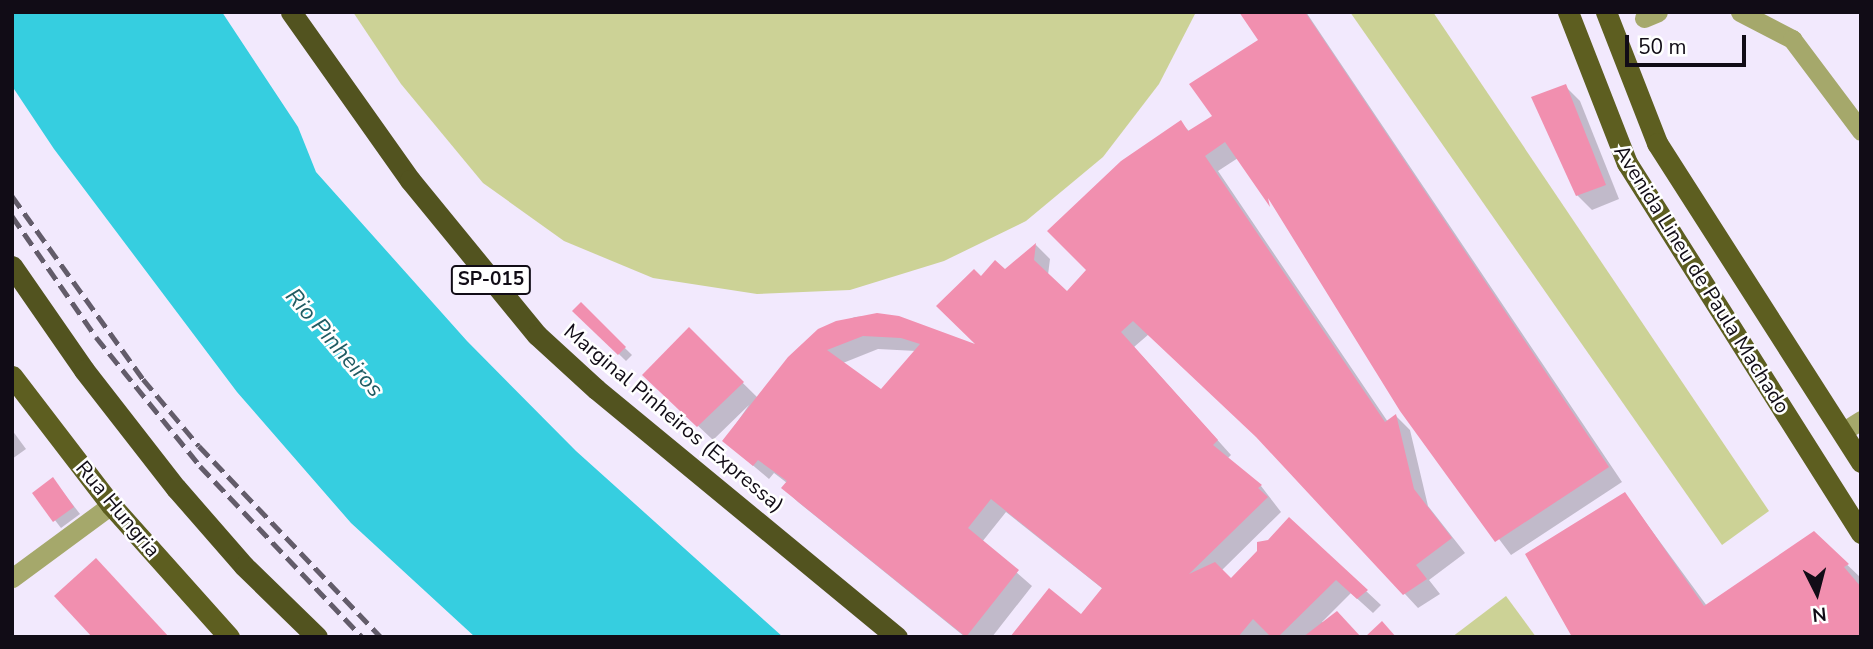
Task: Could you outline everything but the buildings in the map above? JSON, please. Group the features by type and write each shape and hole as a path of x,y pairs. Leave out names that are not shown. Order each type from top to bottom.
{"highway":[{"name":"Marginal Pinheiros (Expressa)","path":"291,12 410,180 537,335 596,388 897,637"},
{"name":"Avenida Lineu de Paula Machado","path":"1568,12 1627,163 1861,533"},
{"name":"Avenida Lineu de Paula Machado","path":"1606,12 1657,143 1861,462"},
{"path":"12,266 84,370 176,488 244,566 317,637"},
{"name":"Rua Hungria","path":"12,376 111,505 229,637"}],"street":[{"path":"1740,12 1791,39 1861,131"},
{"path":"1842,432 1861,420"},
{"path":"12,578 111,505"}],"green space":[{"path":"353,12 1196,12 1159,84 1103,157 1026,221 944,261 850,290 757,294 653,278 564,241 483,183 401,84"},
{"path":"1350,12 1433,12 1769,511 1722,545"},
{"path":"1506,596 1536,637 1452,637"}],"water":[{"name":"Rio Pinheiros","path":"12,12 222,12 298,127 316,172 467,341 576,451 783,637 475,637 351,523 237,392 54,149 12,86"}],"railway":[{"path":"12,196 143,379 199,446 381,637"},
{"path":"12,216 96,337 200,466 362,637"}]}
